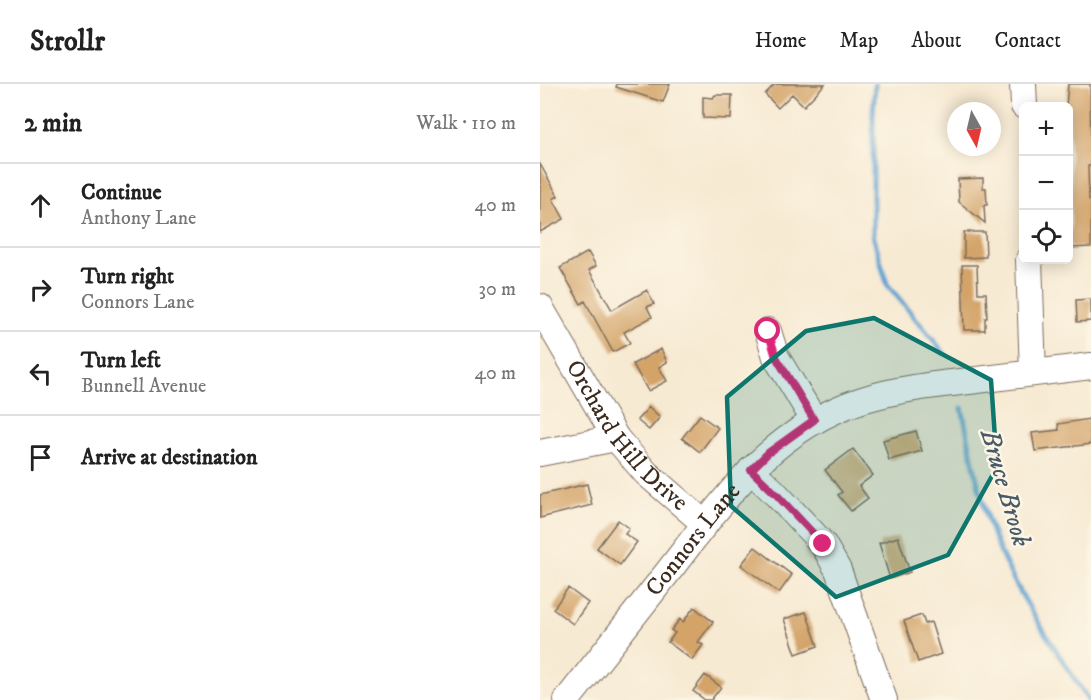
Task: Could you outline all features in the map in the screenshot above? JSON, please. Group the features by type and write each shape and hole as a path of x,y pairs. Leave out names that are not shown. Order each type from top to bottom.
{"street":[{"path":"1023,84 1024,102"},
{"path":"1029,264 1033,373"},
{"name":"Orchard Hill Drive","path":"540,307 616,438 646,473 705,524"},
{"path":"768,331 776,357 814,420"},
{"name":"Connors Lane","path":"567,700 705,524 751,470 768,453 814,420 861,400 920,387 1091,366"},
{"path":"540,453 616,438"},
{"path":"751,470 823,544 838,570 884,700"}],"highlighted area":[{"path":"874,318 991,380 997,467 948,555 836,597 731,506 727,397 806,331"}],"building":[{"path":"617,84 670,84 663,102 616,87"},
{"path":"775,84 825,84 804,106 792,94 778,108 765,94"},
{"path":"1068,84 1090,84 1091,166 1088,166 1091,247 1073,248 1073,102 1066,102"},
{"path":"715,95 732,95 731,119 703,118 703,97 713,98"},
{"path":"540,164 558,196 553,199 564,219 540,232"},
{"path":"983,178 987,205 984,205 985,223 959,202 958,179"},
{"path":"964,232 985,232 986,257 964,258"},
{"path":"588,252 596,266 589,270 612,310 647,290 654,304 647,307 652,317 624,332 630,343 613,352 585,301 581,304 560,268"},
{"path":"962,265 977,265 978,293 986,293 985,330 964,330"},
{"path":"1091,299 1091,321 1077,322 1076,300"},
{"path":"661,349 667,362 659,367 667,381 648,391 633,364"},
{"path":"649,407 660,417 649,430 637,420"},
{"path":"700,415 718,428 700,452 682,438"},
{"path":"1089,419 1091,444 1035,451 1032,433 1059,430 1058,424"},
{"path":"916,431 922,451 889,460 883,440"},
{"path":"853,449 873,475 859,486 868,498 851,511 838,495 842,492 825,470"},
{"path":"587,484 592,505 540,518 540,495"},
{"path":"618,520 629,528 625,534 637,542 620,565 597,548"},
{"path":"898,537 910,572 890,579 879,543"},
{"path":"755,547 792,575 779,593 741,565"},
{"path":"568,588 588,603 573,624 553,609"},
{"path":"694,607 713,622 698,642 703,645 692,660 668,642 675,633 671,630 680,619 683,622"},
{"path":"806,612 818,646 796,654 784,619"},
{"path":"922,615 925,624 931,622 941,654 918,662 904,621"},
{"path":"705,675 721,687 711,700 705,700 693,691"}],"waterway":[{"name":"Bruce Brook","path":"875,84 873,235 887,284 944,353"},
{"name":"Bruce Brook","path":"962,408 980,492 997,544 1032,613 1088,700"}],"route":[{"path":"768,331 776,357 814,420 768,453 751,470 823,544"}]}
